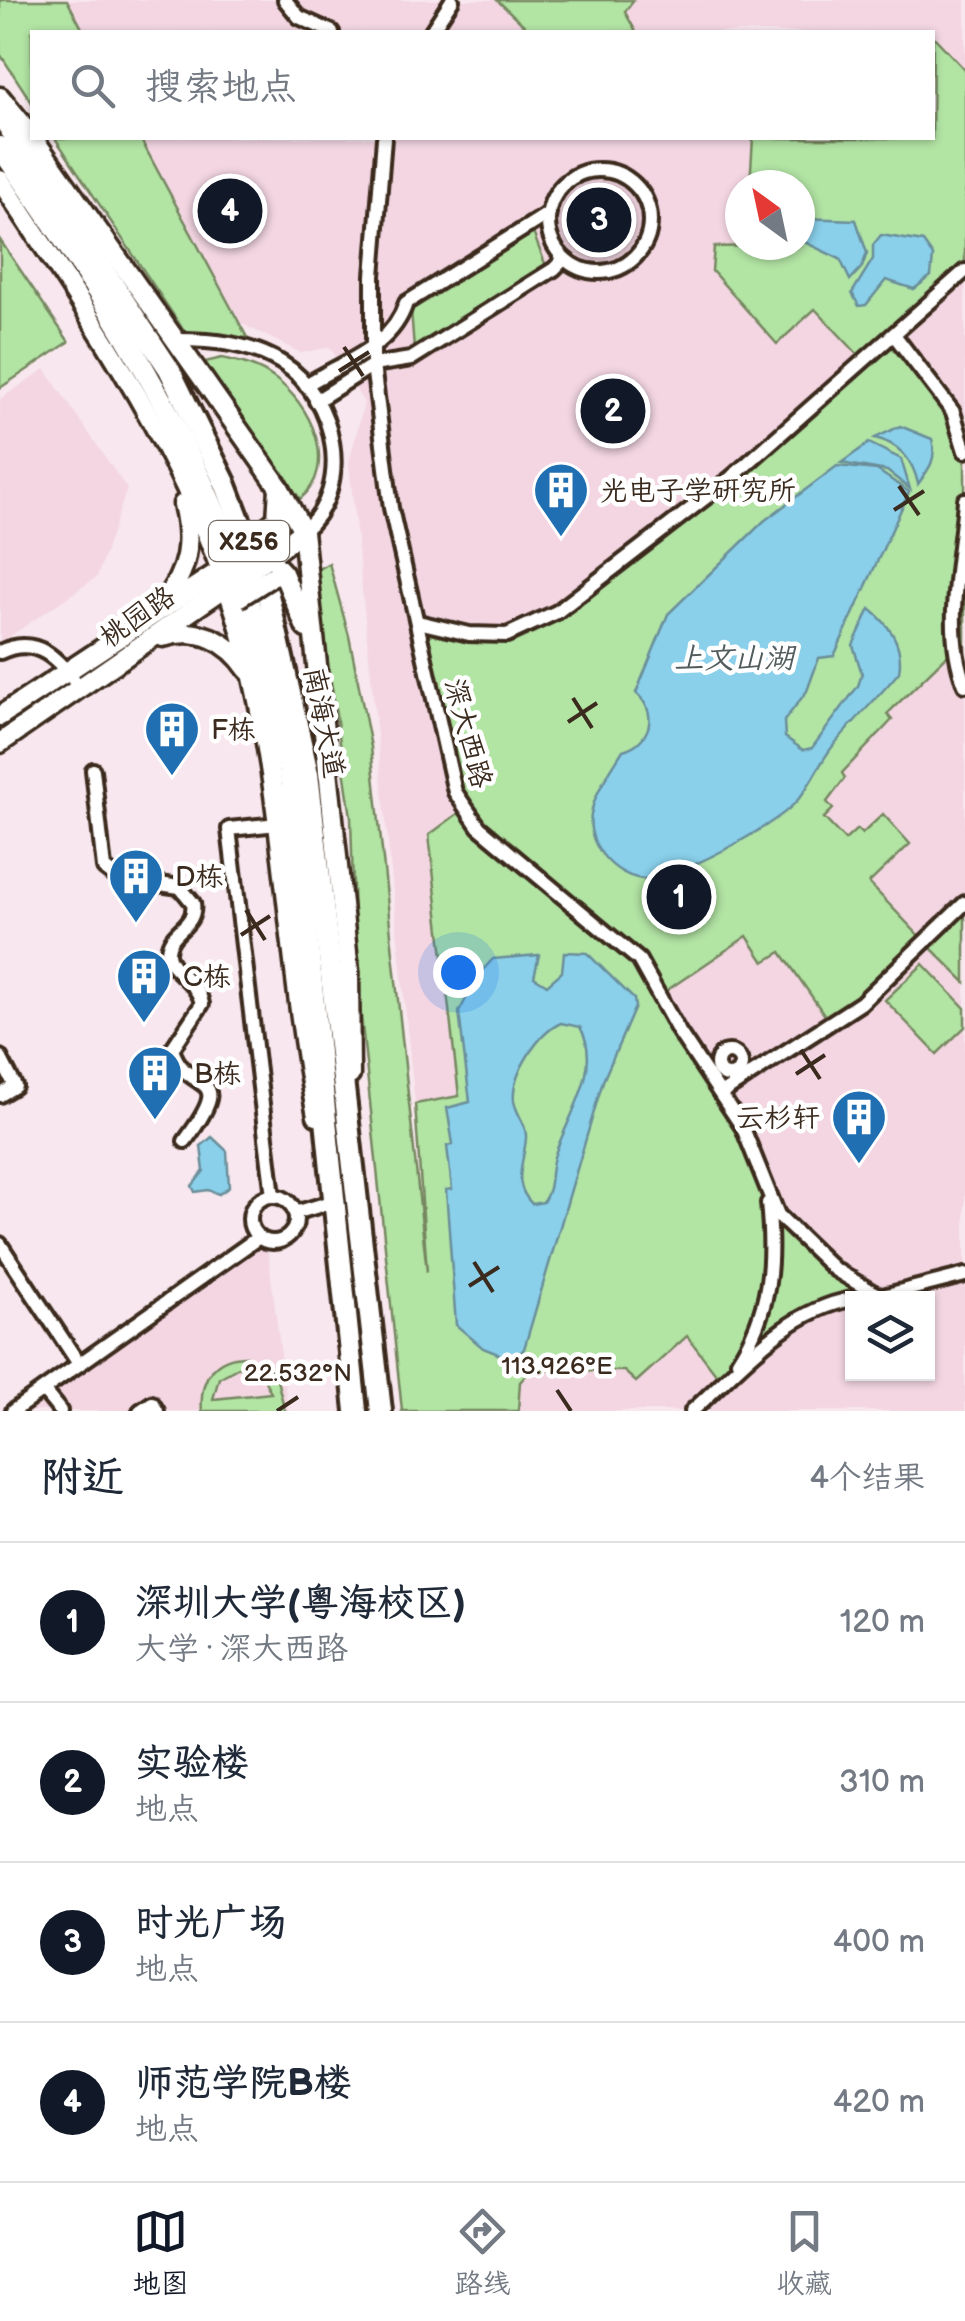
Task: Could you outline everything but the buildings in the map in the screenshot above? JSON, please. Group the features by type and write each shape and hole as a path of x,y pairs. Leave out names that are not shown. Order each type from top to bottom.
{"main road":[{"path":"0,96 30,133"},
{"name":"南海大道","path":"0,114 169,369 225,483 268,594 308,774 381,1411"},
{"path":"35,140 279,487 303,530 349,970 352,1150"},
{"name":"南海大道","path":"0,147 145,364 211,495 252,604 275,691 291,781 356,1411"},
{"path":"0,180 110,347 170,456 227,578 254,680 278,824 309,1073 335,1201"},
{"path":"144,620 175,587 187,558 188,530 170,456"},
{"path":"227,578 264,556 282,500 279,487"},
{"path":"227,578 303,530"},
{"path":"264,556 294,593 316,668"},
{"name":"桃园路","path":"0,716 144,620 227,578"},
{"name":"桃园路","path":"0,744 144,645 227,578"},
{"path":"144,645 174,634 201,633 230,649 254,680"}],"street":[{"path":"285,0 300,17 328,30"},
{"path":"432,30 452,0"},
{"name":"深大西路","path":"384,140 373,276 373,365 391,508 444,757 464,810 495,842 638,960 694,1057 743,1128 778,1215 813,1252 852,1284 867,1291"},
{"path":"306,385 374,348 399,326 406,303 549,212 566,183 598,170 626,178 647,203 648,238 626,264 594,272 564,258 551,239 549,212"},
{"path":"316,400 373,365 411,359 554,269 564,258"},
{"path":"418,622 470,634 507,635 558,612 676,524 895,336 965,270"},
{"path":"895,336 953,412 965,451"},
{"path":"176,340 248,348 279,361 306,385 330,438 334,484 325,510 303,530"},
{"path":"965,500 955,594 956,647 965,685"},
{"path":"0,652 16,645 39,648 67,670 80,689"},
{"path":"93,770 104,868 117,878 180,887 193,903 191,922 171,942 168,956 170,963 194,982 202,1004 172,1049 178,1062 204,1084 210,1098 185,1141"},
{"path":"273,1196 229,829 278,824"},
{"path":"722,1093 861,1002 965,903"},
{"path":"0,1057 14,1086 0,1095"},
{"path":"273,1196 289,1203 294,1213 294,1225 283,1239 260,1237 252,1229 251,1212 257,1202 273,1196"},
{"path":"723,1383 761,1320 770,1283 773,1251 768,1196"},
{"path":"294,1213 335,1201"},
{"path":"13,1411 260,1237"},
{"path":"0,1244 80,1364"},
{"path":"907,1291 965,1275"},
{"path":"692,1411 788,1325 812,1310 845,1300"},
{"path":"43,1390 60,1411"},
{"path":"140,1411 152,1403 157,1411"}],"shaded area":[{"path":"66,0 965,0 965,1411 437,1411 415,1104 349,463 364,403 330,347 301,353 222,314 135,140 935,140 935,30 81,30"},
{"path":"45,369 127,489 97,577 0,643 0,399"},
{"path":"259,1237 266,1237 288,1411 13,1411"}],"green space":[{"path":"0,0 67,0 83,30 30,30 30,100 0,54"},
{"path":"497,0 634,0 625,12 635,30 529,30"},
{"path":"935,38 965,70 965,271 895,336 928,376 965,451 965,685 955,648 887,714 892,720 842,773 845,778 827,802 833,809 824,818 845,840 857,829 862,834 883,814 910,844 869,883 925,942 965,903 965,982 926,943 830,1023 781,952 764,962 747,936 660,995 722,1093 793,1233 873,1291 845,1291 845,1302 795,1324 723,1383 687,1336 636,1382 624,1371 531,1370 520,1382 518,1411 402,1411 355,957 351,817 332,687 304,577 329,563 349,636 371,747 427,1272 415,1104 459,1096 429,835 464,809 418,622 469,634 529,628 676,524 864,361 815,309 777,344 712,271 714,247 725,247 725,260 815,260 815,170 751,170 753,140 935,140"},
{"path":"56,140 141,140 249,341 188,337"},
{"path":"598,193 620,202 629,224 620,246 598,255 576,246 567,224 576,202"},
{"path":"532,230 546,266 414,349 411,309"},
{"path":"0,240 69,342 0,388"},
{"path":"222,358 256,367 274,378 309,419 319,453 318,470 300,499 205,362"},
{"path":"923,964 965,1008 965,1027 937,1054 885,1000"},
{"path":"248,1356 275,1372 285,1411 202,1411 203,1389 211,1371 236,1357","holes":["239,1367 261,1373 271,1393 213,1399 219,1378"]}],"water":[{"path":"815,219 856,220 867,253 862,267 850,280 840,259 815,247"},
{"path":"881,235 923,242 933,256 931,276 914,289 886,280 866,305 859,306 852,293 873,259 873,245"},
{"path":"900,426 932,439 931,463 918,484 904,454 875,438"},
{"path":"869,443 901,459 910,489 887,471 841,463"},
{"name":"上文山湖","path":"837,466 877,470 909,492 834,656 819,658 807,691 784,721 785,737 803,750 812,748 858,686 862,674 853,645 870,609 894,636 899,672 833,746 800,797 784,813 724,850 679,871 646,879 624,873 596,845 591,817 599,790 623,750 640,741 649,726 648,709 636,693 668,614 764,521"},
{"path":"564,952 587,953 634,999 635,1007 603,1081 524,1349 513,1360 483,1348 456,1325 446,1190 452,1189 447,1146 453,1144 447,1108 470,1102 459,1012 480,973 493,959 539,955 534,977 547,985 562,972","holes":["561,1023 580,1027 588,1059 586,1076 554,1157 546,1196 543,1202 532,1204 520,1181 526,1133 514,1101 517,1079 528,1056 552,1028"]},
{"path":"212,1137 227,1151 229,1187 219,1194 208,1190 195,1192 192,1186 204,1171 201,1146"}],"place":[{"name":"师范学院B楼","path":"230,211"},
{"name":"时光广场","path":"599,220"},
{"name":"实验楼","path":"613,411"},
{"name":"光电子学研究所","path":"561,539"},
{"name":"F栋","path":"172,778"},
{"name":"深圳大学(粤海校区)","path":"679,897"},
{"name":"D栋","path":"136,925"},
{"name":"C栋","path":"144,1025"},
{"name":"B栋","path":"155,1122"},
{"name":"云杉轩","path":"859,1166"}]}
